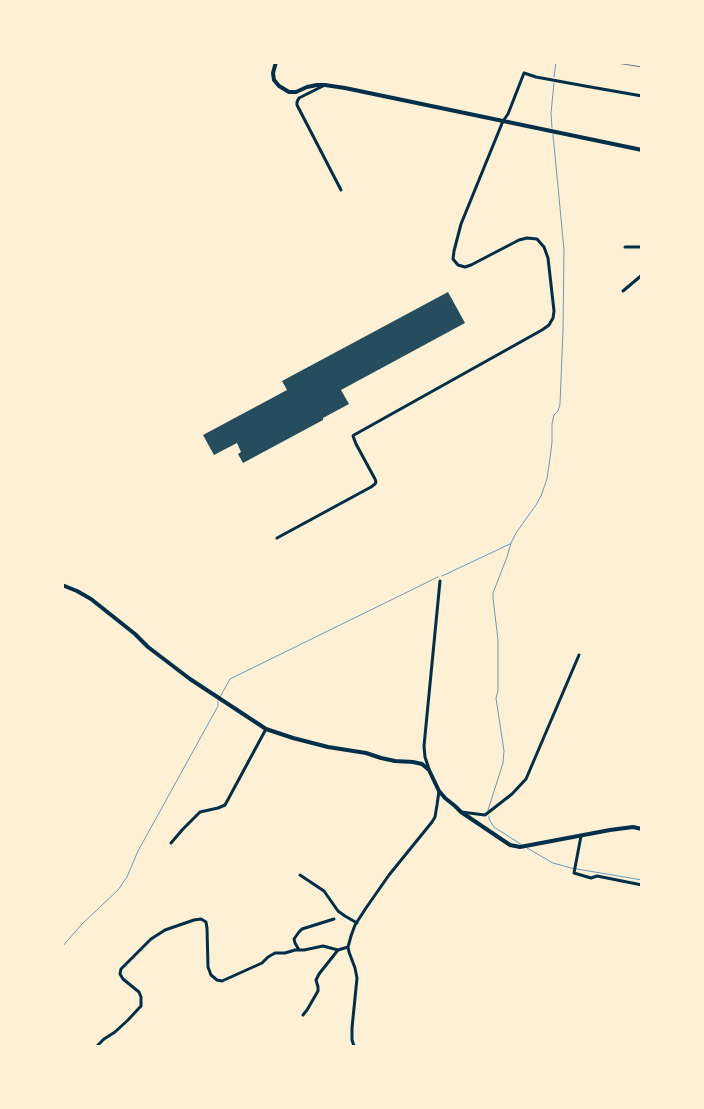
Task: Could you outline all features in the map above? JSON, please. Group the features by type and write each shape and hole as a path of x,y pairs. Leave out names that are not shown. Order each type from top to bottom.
{"street":[{"path":"276,62 273,73 274,80 286,91 293,92 312,86 325,85 642,150"},
{"path":"277,538 375,484 375,479 356,444 354,434 542,330 551,322 554,311 548,258 544,247 537,240 527,238 519,240 471,265 458,265 453,259 462,224 524,73 536,77 642,96"},
{"path":"325,85 298,98 296,105 341,190"},
{"path":"625,247 642,247"},
{"path":"623,291 642,275"},
{"path":"440,581 424,746 429,770 439,791 461,812 513,846 520,847 610,830 633,827 642,828"},
{"path":"62,585 91,599 148,647 190,679 266,729 328,747 366,753 395,761 422,764 429,770"},
{"path":"461,812 485,816 512,794 526,779 579,655"},
{"path":"171,843 200,812 225,805 266,729"},
{"path":"354,1046 352,1028 357,978 348,947 350,936 357,922 389,875 432,822 435,817 439,791"},
{"path":"581,836 574,873 591,878 597,876 642,885"},
{"path":"300,876 324,890 338,911 357,922"},
{"path":"97,1046 115,1032 141,1006 142,997 139,992 123,979 120,974 121,969 151,939 165,930 194,920 201,919 206,922 208,968 211,975 217,980 222,981 262,963 268,957 275,954 323,946 338,950 348,947"},
{"path":"299,950 294,943 298,932 334,919"},
{"path":"303,1015 318,991 316,980 319,974 338,950"}],"building":[{"path":"448,292 465,323 341,390 349,404 243,463 238,454 241,452 237,443 214,455 203,435 287,390 282,381"}],"waterway":[{"path":"554,77 556,62"},
{"path":"552,128 551,113 554,83"},
{"path":"488,810 503,763 504,751 496,698 498,691 498,640 493,593 511,543 541,496 547,479 552,442 552,424 560,404 564,250 553,134"},
{"path":"442,576 510,544"},
{"path":"220,697 230,679 438,577"},
{"path":"62,947 82,924 118,890 127,877 138,851 218,706 218,701"},
{"path":"489,816 494,827 522,845"},
{"path":"527,848 553,863 571,868 642,880"}],"railway":[{"path":"610,62 642,67"}]}
